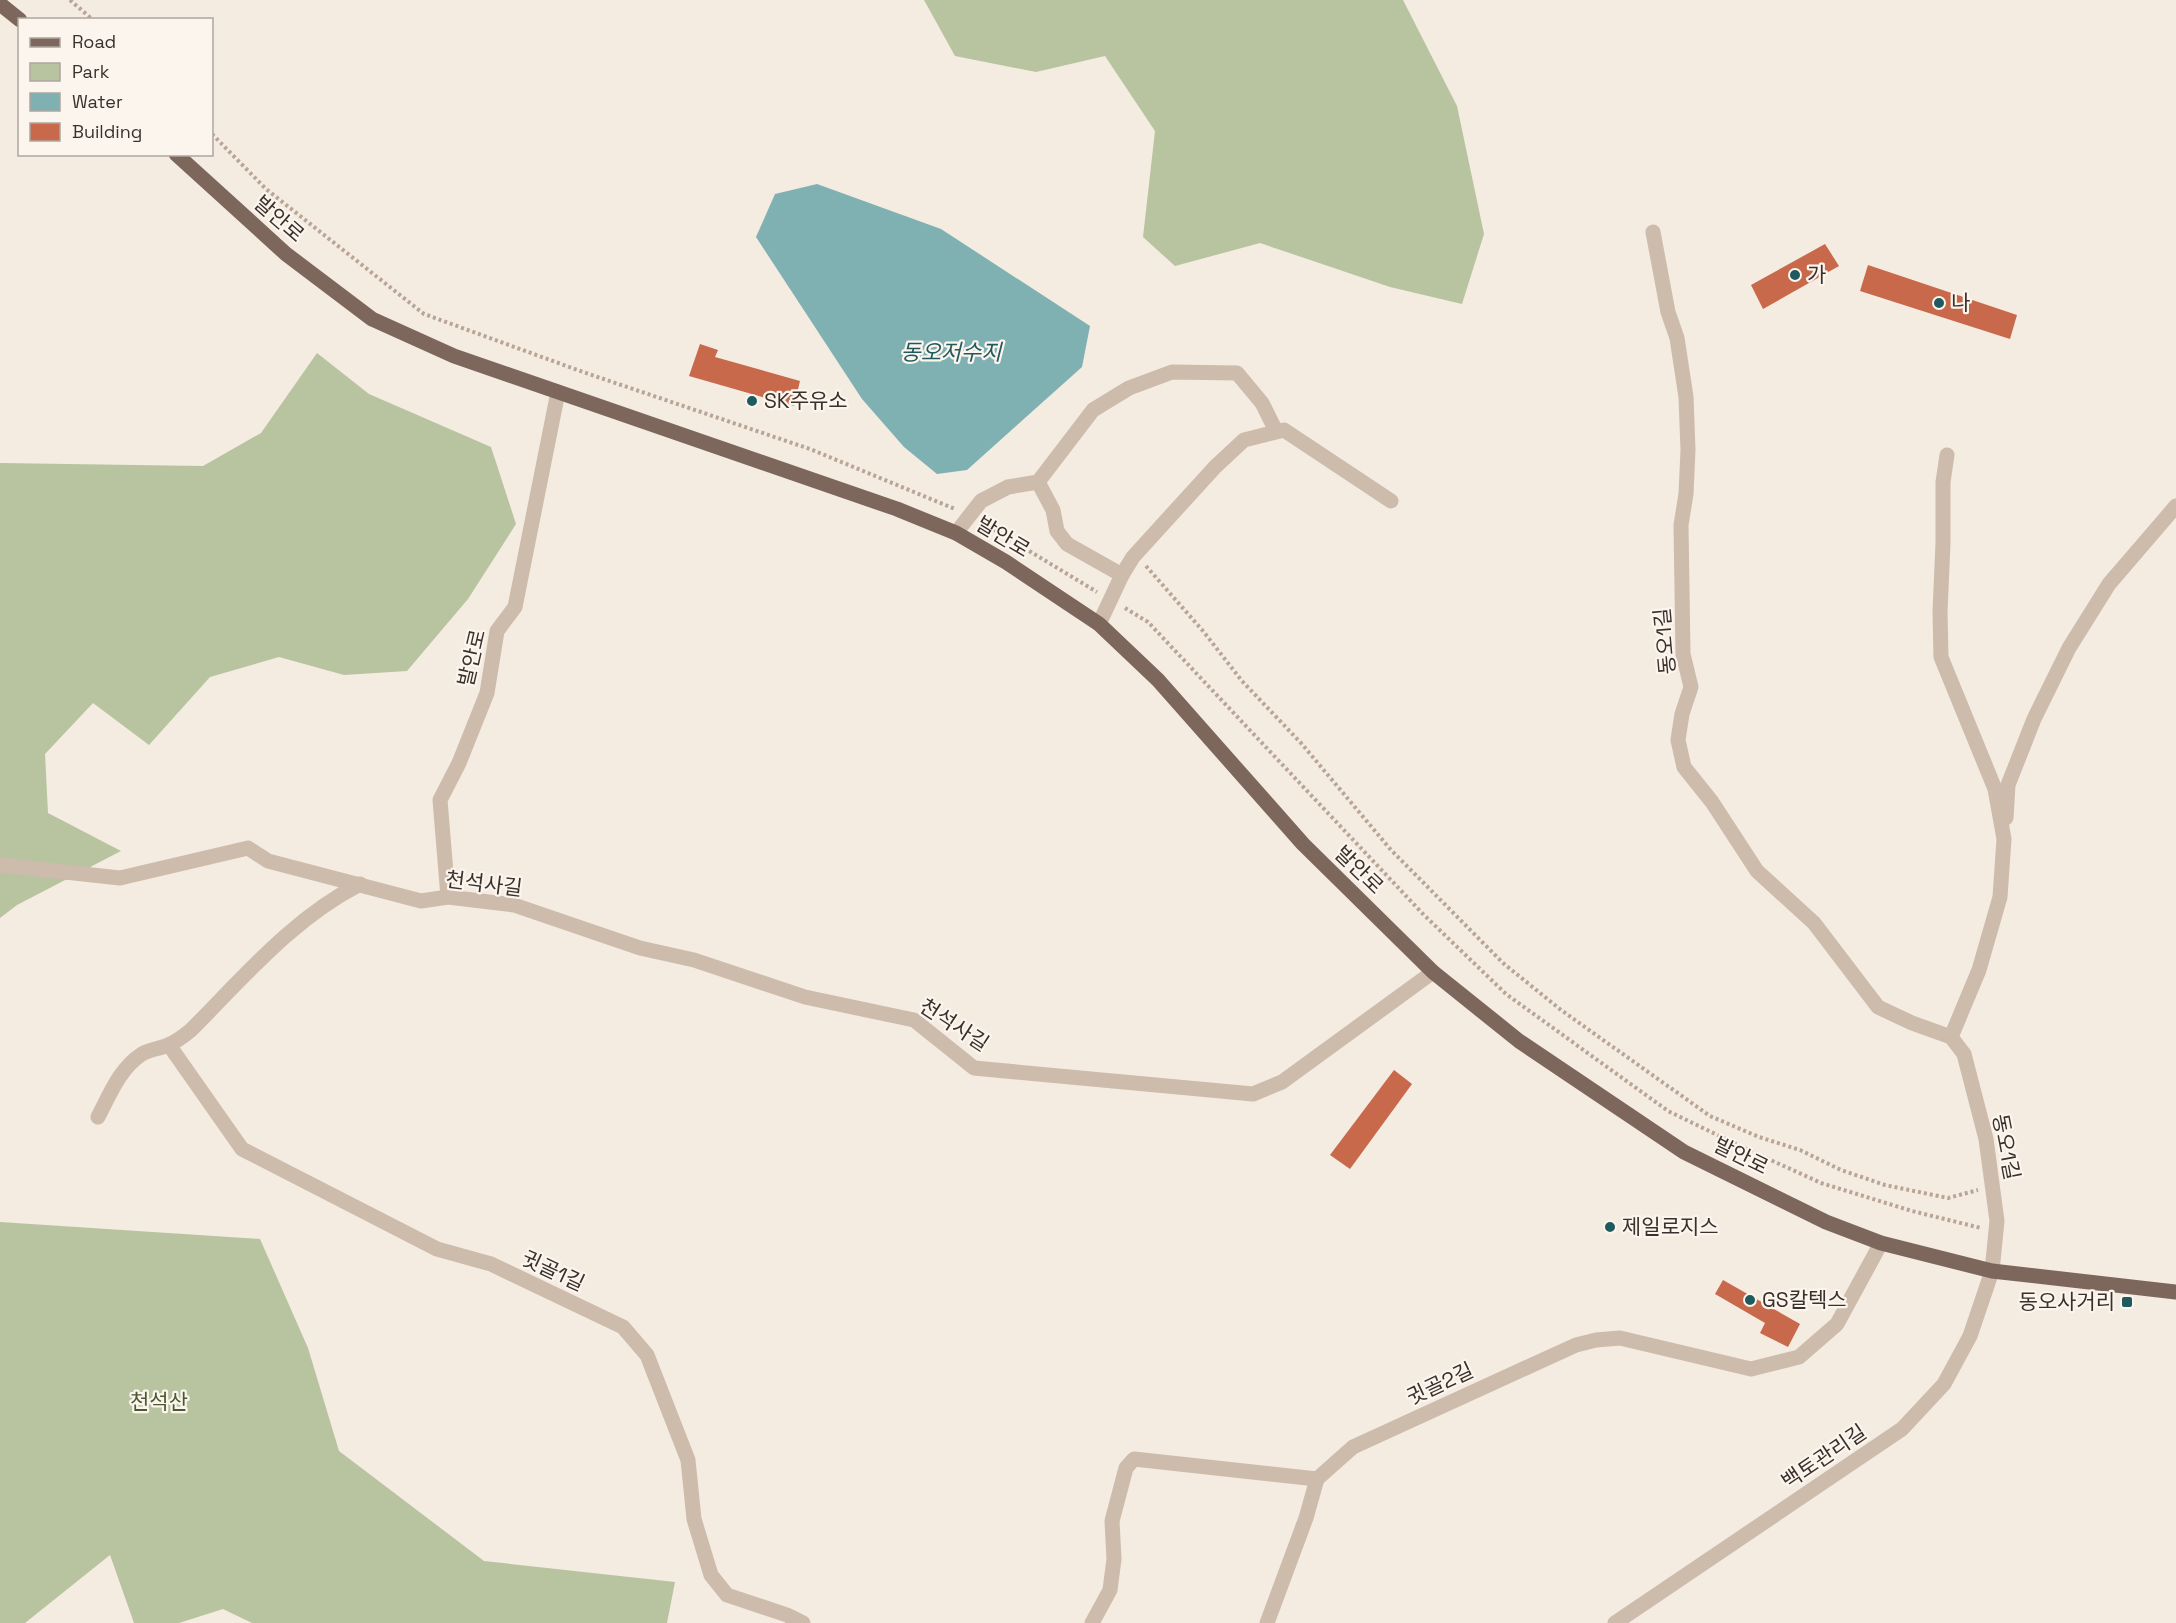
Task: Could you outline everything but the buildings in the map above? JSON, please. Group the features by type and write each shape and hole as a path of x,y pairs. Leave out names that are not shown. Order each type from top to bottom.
{"main road":[{"path":"0,4 18,18"},
{"name":"발안로","path":"178,156 286,254 372,319 454,356 818,481 956,533 1006,562 1099,624 1158,680 1303,844 1433,972 1519,1041 1684,1152 1826,1222 1881,1243 1992,1270 2176,1292"}],"street":[{"name":"동오1길","path":"1653,232 1668,312 1677,338 1686,397 1688,450 1686,494 1681,525 1683,654 1691,687 1682,714 1678,740 1684,767 1712,802 1757,871 1814,923 1878,1007 1950,1037 1964,1054 1986,1139 1997,1221 1992,1270"},
{"path":"956,533 981,501 1008,487 1038,482 1092,410 1128,388 1172,372 1237,373 1262,404 1276,431"},
{"name":"발안로","path":"448,897 440,800 459,763 488,693 497,631 515,607 558,392"},
{"path":"1099,624 1133,557 1215,466 1244,440 1284,430 1391,501"},
{"path":"1947,455 1943,482 1941,657 1995,789 2004,839"},
{"path":"1038,482 1053,510 1057,531 1068,544 1122,575"},
{"path":"1950,1037 1979,970 2000,897 2008,786 2034,719 2069,648 2109,584 2176,506"},
{"name":"천석사길","path":"0,865 120,878 248,848 268,861 421,901 448,897 514,905 640,948 694,960 805,997 914,1020 974,1068 1253,1094 1282,1082 1433,972"},
{"path":"98,1117 123,1071 143,1053 169,1045 189,1032 236,982 295,927 332,898 360,884"},
{"name":"귓골1길","path":"169,1045 242,1149 436,1249 491,1264 623,1327 647,1355 688,1460 694,1519 711,1575 727,1595 787,1615 803,1623"},
{"name":"귓골2길","path":"1317,1479 1353,1447 1576,1345 1620,1338 1751,1369 1799,1357 1837,1324 1881,1243"},
{"name":"백토관리길","path":"1615,1623 1902,1429 1944,1384 1970,1336 1992,1270"},
{"path":"1092,1623 1110,1590 1114,1559 1112,1521 1126,1468 1134,1459 1317,1479 1306,1518 1267,1623"}],"path":[{"path":"70,0 91,18"},
{"path":"213,135 267,189 424,314 583,372 810,449 970,515 1148,622 1423,914 1506,994 1668,1111 1821,1183 1912,1211 1996,1232"},
{"path":"1133,557 1144,564 1203,631 1242,681 1301,743 1398,857 1503,963 1561,1010 1710,1116 1759,1137 1800,1150 1842,1170 1885,1185 1948,1198 1974,1192 1992,1184"}],"green space":[{"path":"924,0 1403,0 1457,106 1484,234 1462,304 1390,287 1260,243 1175,266 1143,237 1155,131 1105,56 1036,72 955,56"},
{"path":"317,353 369,394 491,447 516,524 468,599 407,671 344,675 279,657 210,677 149,745 93,703 45,754 48,813 121,851 17,905 0,918 0,463 203,466 261,433"},
{"name":"천석산","path":"0,1222 260,1239 308,1348 339,1451 484,1561 675,1582 667,1623 252,1623 223,1609 179,1623 134,1623 110,1555 25,1623 0,1623"}],"water":[{"name":"동오저수지","path":"817,184 941,229 1090,326 1082,367 967,470 937,474 904,447 862,399 756,237 775,194"}],"place":[{"name":"가","path":"1795,275"},
{"name":"나","path":"1939,303"},
{"name":"SK주유소","path":"752,401"},
{"name":"제일로지스","path":"1610,1227"},
{"name":"GS칼텍스","path":"1750,1300"},
{"name":"동오사거리","path":"2127,1302"}]}
